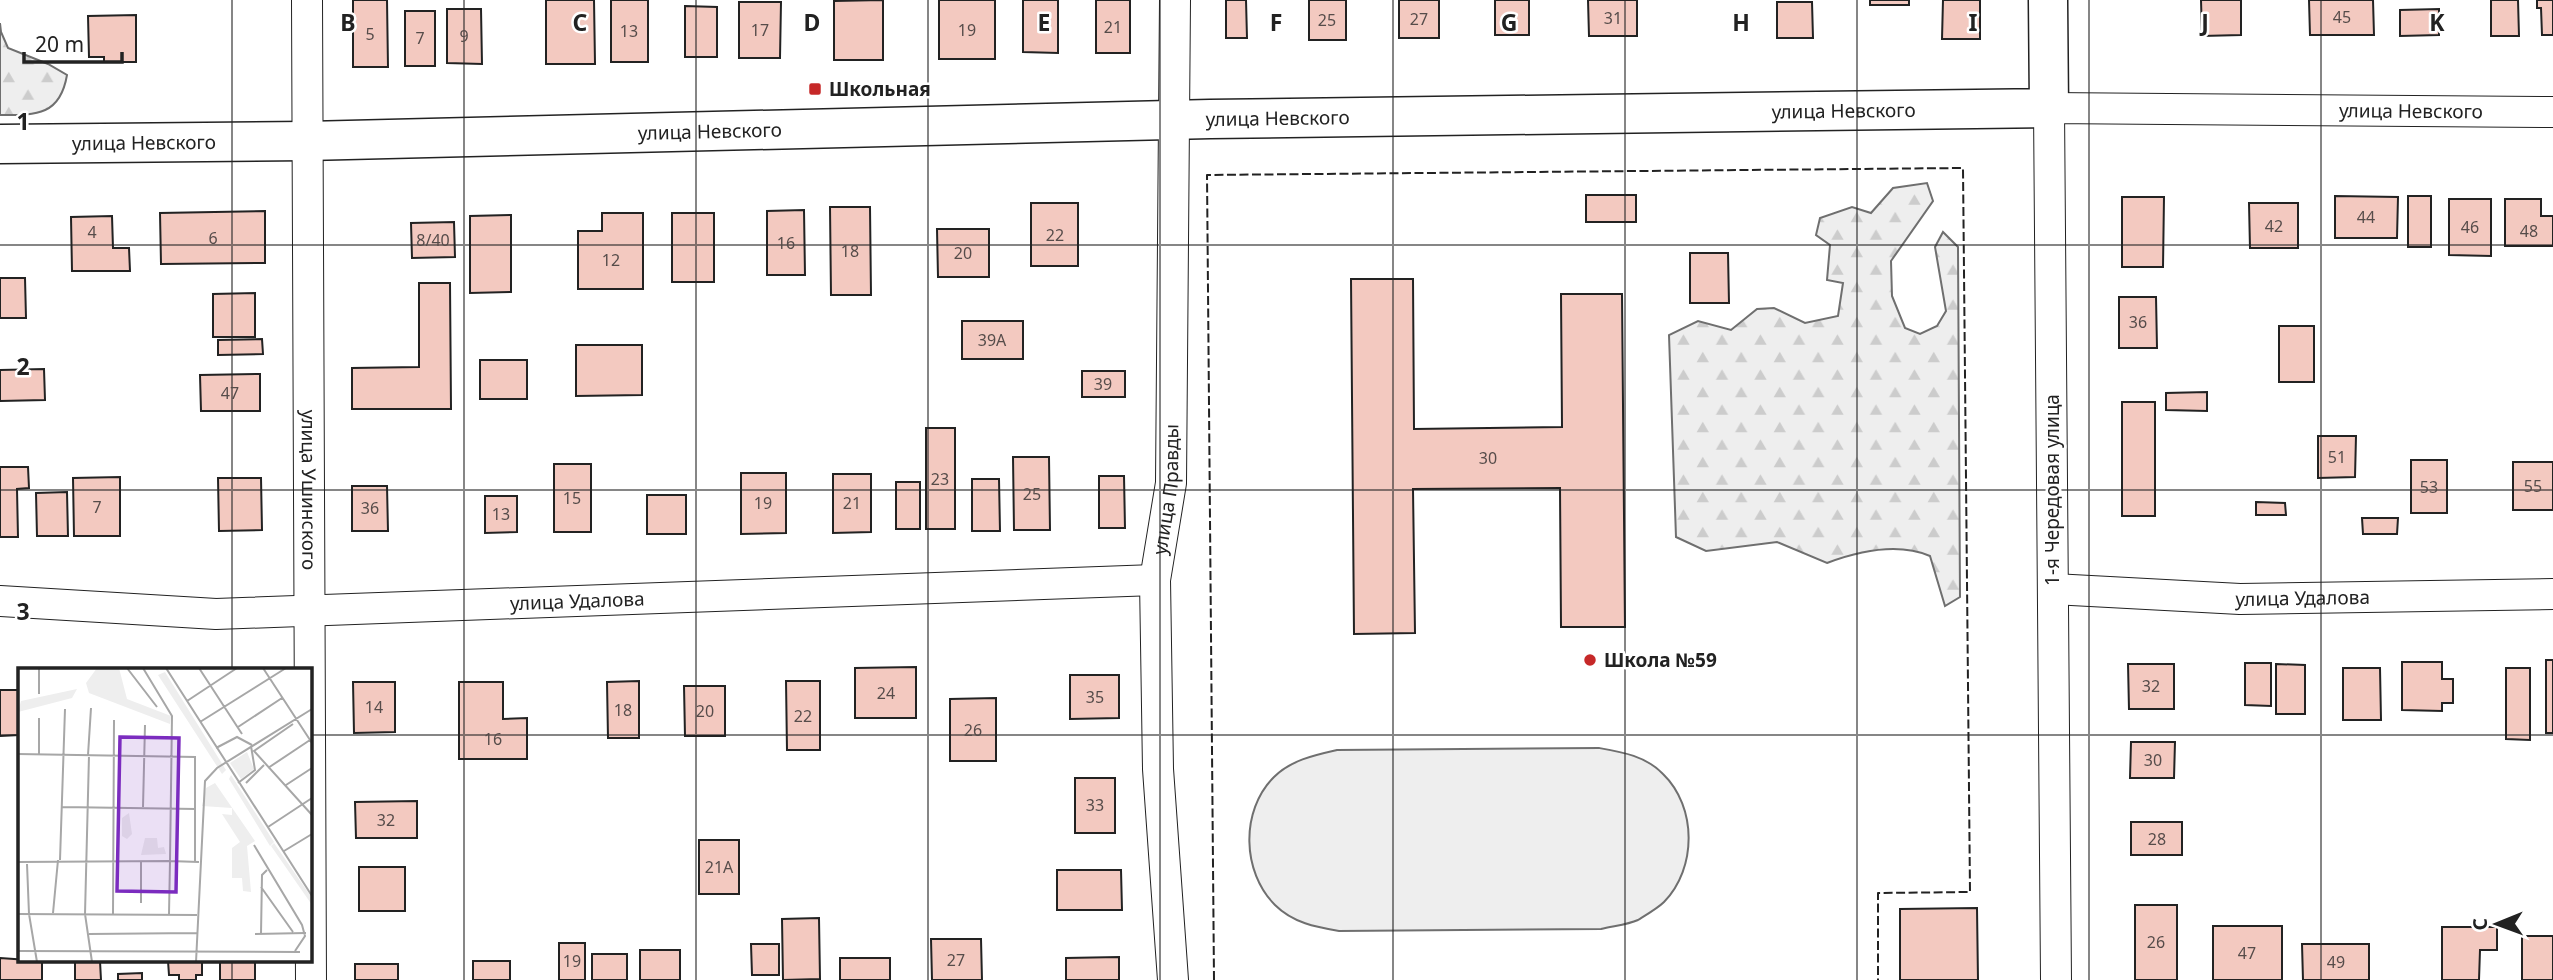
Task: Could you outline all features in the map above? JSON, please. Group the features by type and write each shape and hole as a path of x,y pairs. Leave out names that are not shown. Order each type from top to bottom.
{"main road":[{"name":"1-я Чередовая улица","path":"2048,0 2049,108"},
{"name":"улица Невского","path":"0,144 307,141 1175,120 2049,108"}],"street":[{"name":"улица Ушинского","path":"307,0 311,668"},
{"name":"улица Правды","path":"1173,980 1158,769 1156,580 1171,484 1175,0"},
{"name":"улица Невского","path":"2049,108 2553,112"},
{"name":"1-я Чередовая улица","path":"2049,108 2056,980"},
{"name":"улица Удалова","path":"0,601 216,614 1156,580"},
{"name":"улица Удалова","path":"2053,589 2240,599 2553,594"},
{"name":"улица Ушинского","path":"311,962 311,980"}],"green space":[{"path":"0,23 8,48 67,75 59,99 52,106 25,115 0,115"},
{"path":"1927,183 1933,201 1891,261 1892,296 1905,328 1920,334 1937,326 1946,311 1935,247 1943,232 1958,247 1960,597 1945,606 1930,556 1917,552 1878,550 1827,563 1777,542 1706,551 1676,537 1669,335 1698,321 1731,330 1757,309 1774,308 1805,323 1838,316 1843,283 1827,280 1830,245 1816,235 1820,218 1852,207 1871,213 1893,188"},
{"path":"1599,748 1633,756 1656,768 1674,788 1687,820 1687,855 1675,888 1661,904 1634,922 1601,929 1339,931 1313,926 1289,916 1275,905 1256,876 1249,841 1255,807 1274,777 1288,766 1304,759 1337,750"}],"building":[{"path":"353,0 387,0 388,67 353,67"},
{"path":"546,0 594,0 595,64 546,64"},
{"path":"611,0 648,0 648,62 611,62"},
{"path":"883,0 883,60 834,60 834,1"},
{"path":"939,0 995,0 995,59 939,59"},
{"path":"1023,0 1058,0 1058,53 1023,52"},
{"path":"1096,0 1130,0 1130,53 1096,53"},
{"path":"1226,0 1246,0 1247,38 1226,38"},
{"path":"1309,0 1346,0 1346,40 1309,40"},
{"path":"1399,0 1439,0 1439,38 1399,38"},
{"path":"1495,0 1529,0 1529,35 1495,35"},
{"path":"1588,0 1637,0 1637,36 1589,36"},
{"path":"1870,0 1909,0 1909,5 1870,5"},
{"path":"1943,0 1980,0 1980,39 1942,39"},
{"path":"2201,0 2241,0 2241,35 2202,36"},
{"path":"2309,0 2373,0 2374,35 2310,35"},
{"path":"2491,0 2518,0 2519,36 2491,36"},
{"path":"2537,0 2553,0 2553,35 2542,35 2541,8 2537,8"},
{"path":"739,2 781,2 780,58 739,58"},
{"path":"1777,2 1812,2 1813,38 1777,38"},
{"path":"685,6 717,7 717,57 685,57"},
{"path":"447,9 481,9 482,64 447,63"},
{"path":"2439,9 2439,35 2400,36 2400,10"},
{"path":"405,11 435,11 435,66 405,66"},
{"path":"136,15 136,62 104,62 104,57 89,57 88,16"},
{"path":"1586,195 1636,195 1636,222 1586,222"},
{"path":"2335,196 2398,197 2397,238 2335,238"},
{"path":"2408,196 2431,196 2431,247 2408,247"},
{"path":"2122,197 2164,197 2163,267 2122,267"},
{"path":"2449,199 2491,199 2491,256 2449,255"},
{"path":"2505,199 2541,199 2541,216 2553,216 2553,246 2505,246"},
{"path":"1031,203 1078,203 1078,266 1031,266"},
{"path":"2249,203 2298,203 2298,248 2250,248"},
{"path":"830,207 870,207 871,295 831,295"},
{"path":"804,210 805,275 767,275 767,211"},
{"path":"265,211 265,263 161,264 160,213"},
{"path":"602,213 643,213 643,289 578,289 578,231 602,231"},
{"path":"672,213 714,213 714,282 672,282"},
{"path":"511,215 511,292 470,293 470,216"},
{"path":"112,216 113,248 129,248 130,271 72,271 71,217"},
{"path":"454,222 455,257 412,258 411,223"},
{"path":"937,229 989,229 989,277 938,277"},
{"path":"1690,253 1728,253 1729,303 1690,303"},
{"path":"0,278 25,278 26,318 0,318"},
{"path":"1351,279 1413,279 1414,429 1562,427 1561,294 1622,294 1625,627 1561,627 1560,488 1413,489 1415,633 1354,634"},
{"path":"419,283 450,283 451,409 352,409 352,368 419,367"},
{"path":"255,293 255,337 213,337 213,294"},
{"path":"2119,297 2156,297 2157,348 2119,348"},
{"path":"962,321 1023,321 1023,359 962,359"},
{"path":"2279,326 2314,326 2314,382 2279,382"},
{"path":"262,339 263,354 218,355 218,340"},
{"path":"576,345 642,345 642,395 576,396"},
{"path":"480,360 527,360 527,399 480,399"},
{"path":"44,369 45,400 0,401 0,370"},
{"path":"1082,371 1125,371 1125,397 1082,397"},
{"path":"260,374 260,411 201,411 200,375"},
{"path":"2207,392 2207,411 2166,410 2166,393"},
{"path":"2122,402 2155,402 2155,516 2122,516"},
{"path":"926,428 955,428 955,529 926,529"},
{"path":"2318,436 2356,436 2355,477 2318,478"},
{"path":"1013,457 1049,457 1050,530 1014,530"},
{"path":"2411,460 2447,460 2447,513 2411,513"},
{"path":"2513,462 2553,462 2553,510 2513,510"},
{"path":"554,464 591,464 591,532 554,532"},
{"path":"0,467 28,467 29,488 17,489 18,537 0,537"},
{"path":"741,473 786,473 786,533 741,534"},
{"path":"833,474 871,474 871,532 833,533"},
{"path":"1099,476 1124,476 1125,528 1099,528"},
{"path":"120,477 120,536 74,536 73,478"},
{"path":"218,478 261,478 262,530 219,531"},
{"path":"972,479 999,479 1000,531 972,531"},
{"path":"896,482 920,482 920,529 896,529"},
{"path":"352,486 387,486 388,531 352,531"},
{"path":"67,492 68,536 37,536 36,493"},
{"path":"647,495 686,495 686,534 647,534"},
{"path":"485,496 517,496 517,532 485,533"},
{"path":"2256,502 2285,503 2286,515 2256,515"},
{"path":"2362,518 2398,518 2397,534 2363,534"},
{"path":"2546,660 2553,660 2553,733 2546,733"},
{"path":"2402,662 2442,662 2442,679 2453,679 2453,703 2442,703 2442,711 2402,710"},
{"path":"2245,663 2271,663 2271,706 2245,705"},
{"path":"2128,664 2174,664 2174,709 2129,709"},
{"path":"2276,664 2305,665 2305,714 2276,714"},
{"path":"916,667 916,718 855,718 855,668"},
{"path":"2343,668 2380,668 2381,720 2343,720"},
{"path":"2506,668 2530,668 2530,740 2506,739"},
{"path":"1070,675 1119,675 1119,718 1070,719"},
{"path":"639,681 639,738 608,738 607,682"},
{"path":"786,681 820,681 820,750 787,750"},
{"path":"353,682 395,682 395,732 354,733"},
{"path":"459,682 503,682 503,719 527,718 527,759 459,759"},
{"path":"684,686 725,686 725,736 685,736"},
{"path":"0,690 18,690 18,735 0,736"},
{"path":"996,698 996,761 950,761 950,699"},
{"path":"2131,742 2175,742 2174,778 2130,778"},
{"path":"1075,778 1115,778 1115,833 1075,833"},
{"path":"417,801 417,838 356,838 355,802"},
{"path":"2131,822 2182,822 2182,855 2131,855"},
{"path":"699,840 739,840 739,894 699,894"},
{"path":"359,867 405,867 405,911 359,911"},
{"path":"1057,870 1121,870 1122,910 1057,910"},
{"path":"2135,905 2177,905 2177,980 2135,980"},
{"path":"1977,908 1978,980 1900,980 1900,909"},
{"path":"819,918 820,979 783,980 782,919"},
{"path":"2213,926 2282,926 2282,980 2213,980"},
{"path":"2442,927 2497,927 2497,950 2480,950 2479,980 2442,980"},
{"path":"2522,936 2553,936 2553,980 2522,980"},
{"path":"931,939 981,939 982,980 932,980"},
{"path":"559,943 585,943 585,980 559,980"},
{"path":"751,944 779,944 779,975 752,975"},
{"path":"2302,944 2369,944 2369,980 2303,980"},
{"path":"640,950 680,950 680,980 640,980"},
{"path":"592,954 627,954 627,980 592,980"},
{"path":"1119,957 1119,980 1066,980 1066,958"},
{"path":"0,958 18,959 18,962 42,962 42,980 0,980"},
{"path":"840,958 890,958 890,980 840,980"},
{"path":"473,961 510,961 510,980 473,980"},
{"path":"75,962 100,962 101,980 75,980"},
{"path":"168,962 202,962 202,975 196,975 196,980 179,980 179,975 169,975"},
{"path":"220,962 255,962 255,980 220,980"},
{"path":"355,964 398,964 398,980 355,980"},
{"path":"142,973 142,980 118,980 118,974"}],"fence":[{"path":"1214,980 1207,175 1963,168 1970,892 1878,893 1878,980"}],"place":[{"name":"Школьная","path":"815,89"},
{"name":"Школа №59","path":"1590,660"}]}
